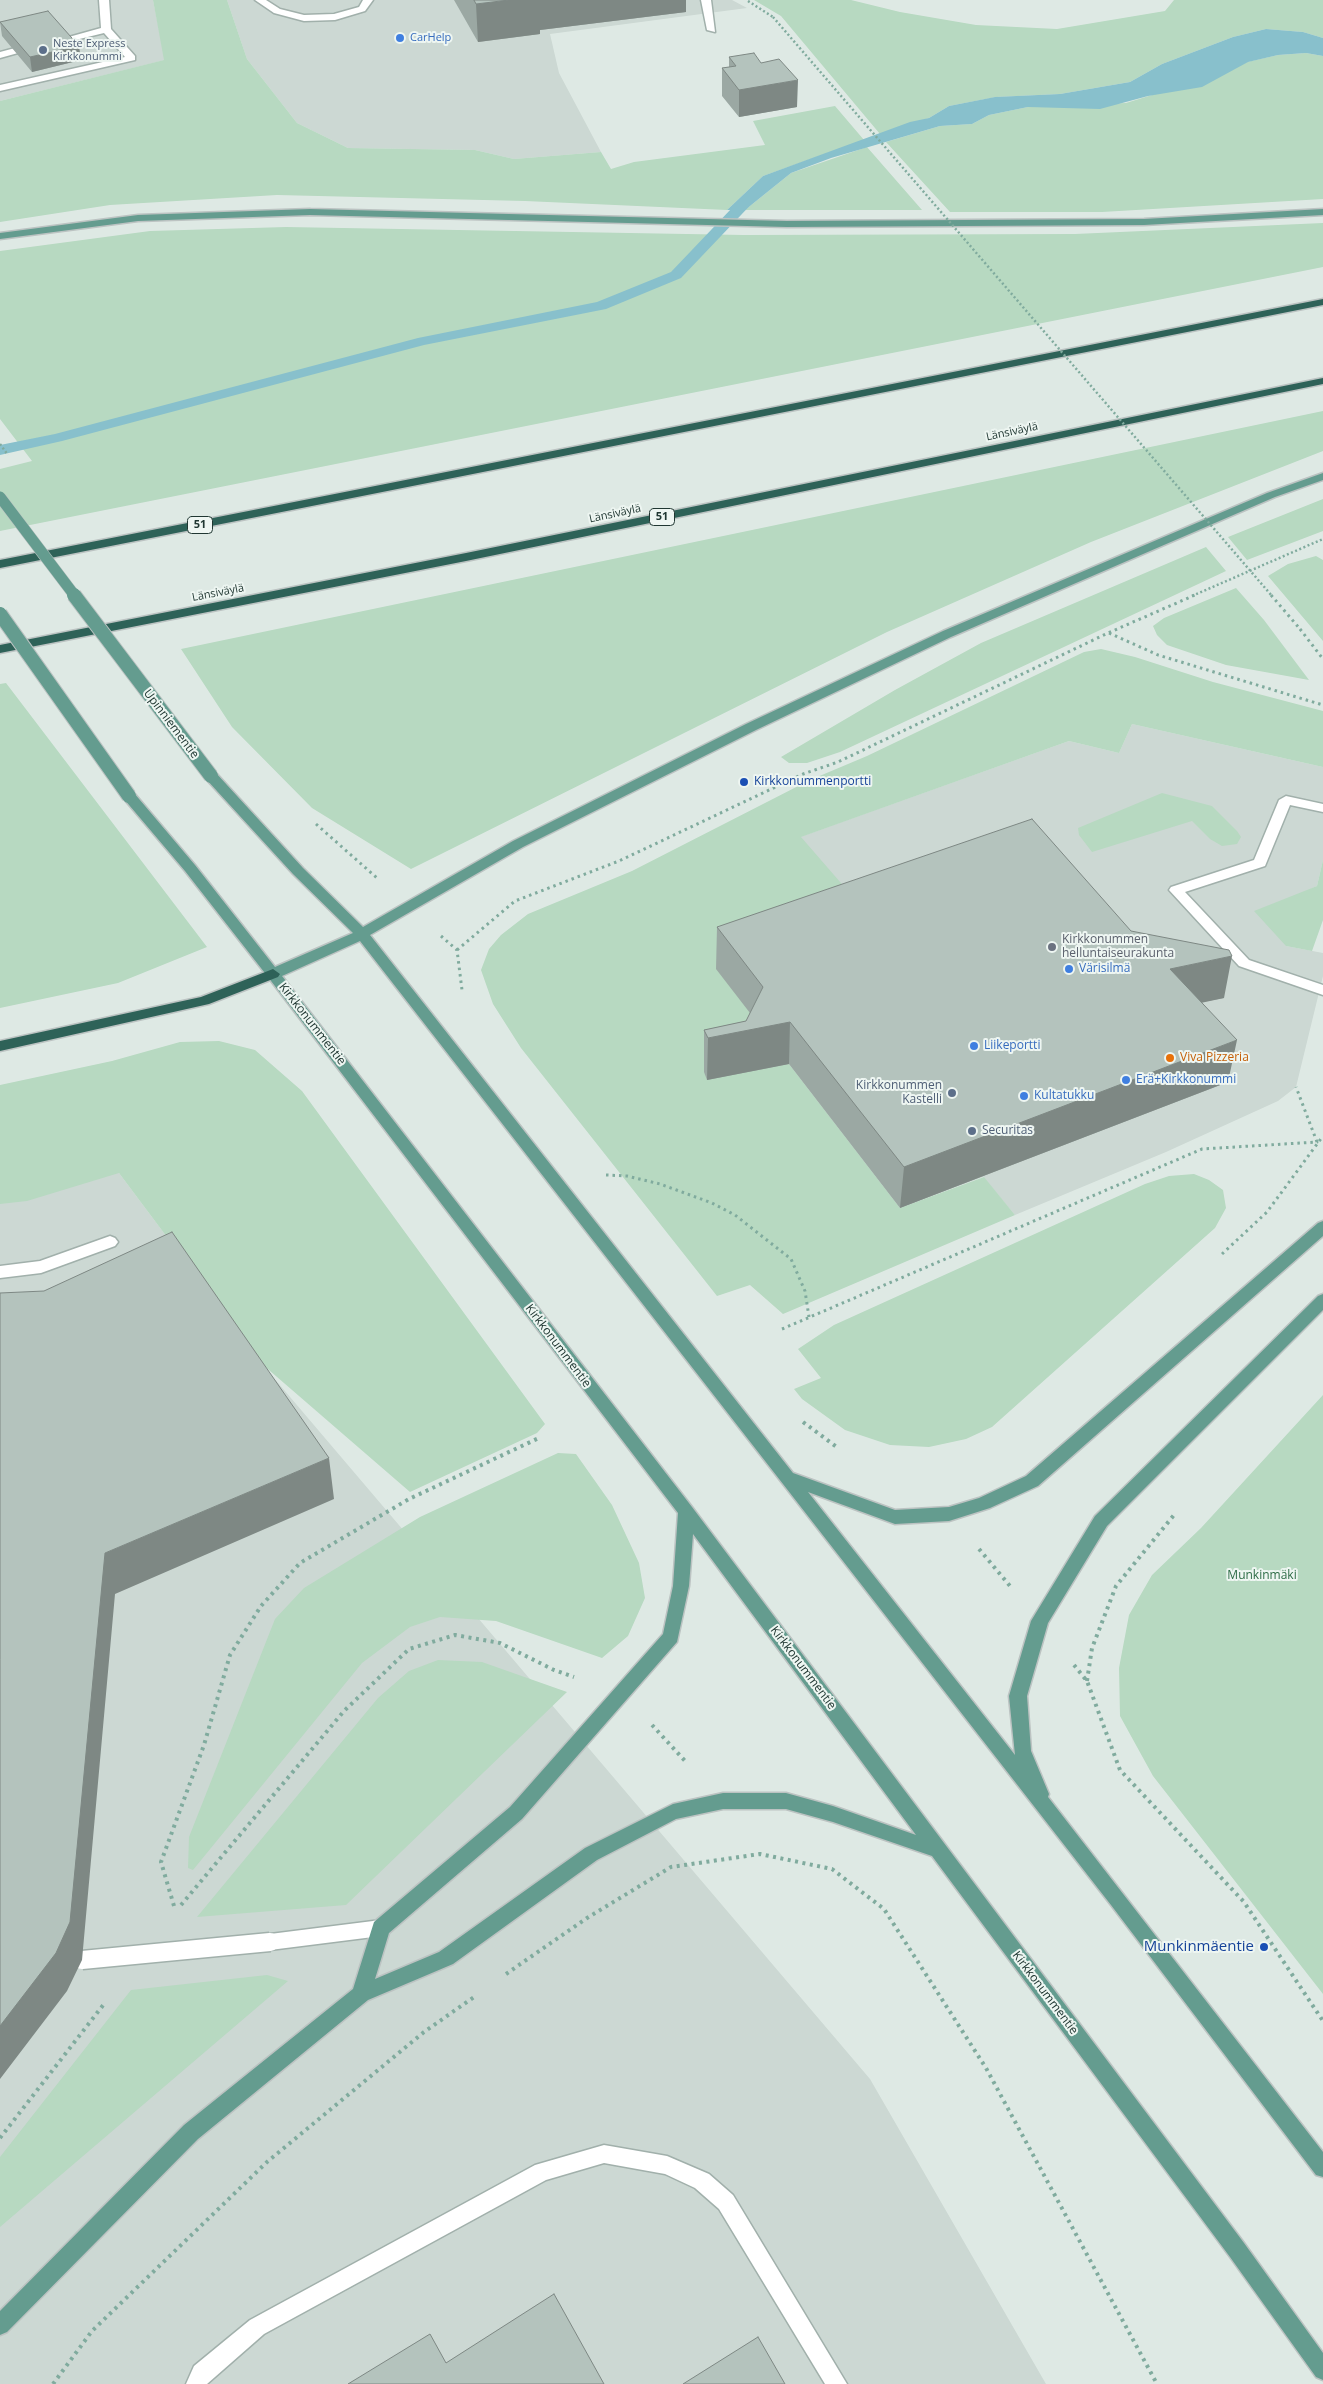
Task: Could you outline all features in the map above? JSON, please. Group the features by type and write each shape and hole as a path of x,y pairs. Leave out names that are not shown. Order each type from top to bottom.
{"highway":[{"name":"51","path":"0,564 1323,302"},
{"name":"Länsiväylä","path":"0,649 476,555 1323,381"},
{"path":"0,1046 204,1001 273,974"}],"main road":[{"path":"0,236 138,218 310,212 787,224 1144,222 1323,212"},
{"path":"0,614 130,796 190,868 273,974 362,934 518,844 929,642 1271,495 1323,476"},
{"name":"Upinniementie","path":"0,497 211,776 298,871 362,934"},
{"path":"362,934 1323,2168"},
{"name":"Kirkkonummentie","path":"273,974 686,1512 1231,2242 1323,2370"},
{"path":"785,1477 894,1517 949,1514 984,1503 1032,1481 1323,1227"},
{"path":"1047,1812 1022,1751 1018,1696 1040,1621 1101,1521 1323,1300"},
{"path":"361,1994 381,1928 516,1813 671,1637 682,1586 686,1512"},
{"path":"0,2325 190,2132 361,1994 446,1958 591,1854 673,1812 723,1801 786,1802 833,1814 940,1851"}],"lane":[{"path":"0,88 132,58 106,30 104,0"},
{"path":"260,0 277,11 304,18 335,17 362,9 368,0"},
{"path":"706,0 712,30"},
{"path":"63,40 106,30"},
{"path":"0,55 15,51"},
{"path":"1323,808 1286,800 1260,863 1176,890 1244,963 1323,990"},
{"path":"0,1272 41,1266 110,1242"},
{"path":"72,1960 270,1942 381,1928"},
{"path":"196,2384 201,2373 257,2327 542,2172 604,2154 666,2165 702,2181 726,2202 837,2384"}],"path":[{"path":"746,0 772,17 1300,629 1323,659"},
{"path":"456,950 515,901 620,860 804,774 838,762 1108,633 1323,539"},
{"path":"1108,633 1158,655 1323,705"},
{"path":"1296,1087 1317,1142"},
{"path":"1216,1259 1267,1212 1323,1136"},
{"path":"782,1329 1202,1149 1317,1142"},
{"path":"604,1175 627,1176 660,1184 712,1203 735,1216 791,1259 805,1291 809,1318"},
{"path":"541,1437 409,1499 321,1550 300,1563 261,1606 230,1655 204,1745 161,1862 176,1911 344,1711 409,1649 455,1635 500,1643 554,1670 622,1694 723,1801 760,1854"},
{"path":"1087,1681 1092,1648 1116,1586 1179,1510"},
{"path":"949,1514 1040,1621 1087,1681 1120,1770 1244,1902 1323,2021"},
{"path":"498,1980 587,1918 671,1867 760,1854 832,1869 884,1909 986,2068 1157,2384"},
{"path":"53,2384 92,2331 266,2162 424,2032 481,1992"},
{"path":"0,2138 109,1997"}],"shaded area":[{"path":"0,0 153,0 165,60 0,101"},
{"path":"227,0 732,0 747,8 550,34 559,73 601,152 514,159 475,150 348,148 297,123 247,59"},
{"path":"1132,724 1323,767 1323,860 1317,886 1300,894 1286,946 1323,953 1323,976 1296,1087 1278,1101 1166,1152 1015,1215 983,1177 900,1208 789,1064 707,1080 704,1072 800,837 1069,741 1119,753"},
{"path":"119,1173 262,1364 870,2079 1046,2384 0,2384 0,1179"}],"green space":[{"path":"153,0 227,0 247,59 297,123 348,148 475,150 514,159 601,152 611,169 634,162 765,145 753,121 835,106 864,140 763,176 727,210 525,201 277,195 110,205 0,222 0,101 164,60"},
{"path":"754,0 851,0 900,12 976,25 1057,29 1165,11 1174,0 1323,0 1323,38 1303,32 1266,29 1233,37 1162,64 1130,82 1060,94 996,97 949,106 929,118 880,134 781,16"},
{"path":"1306,53 1323,56 1323,199 1102,212 950,212 886,142 940,126 972,124 989,115 1028,107 1126,103 1230,71 1247,62 1278,55"},
{"path":"867,147 922,210 745,210 791,173"},
{"path":"1323,223 1323,267 0,531 0,469 32,461 0,419 0,251 150,231 286,227 744,235 1075,234"},
{"path":"1323,411 1323,451 1091,542 887,632 411,869 312,808 232,727 181,649"},
{"path":"1323,499 1323,531 1247,560 1228,537"},
{"path":"1206,547 1226,571 840,752 807,763 789,763 781,757 895,690 981,643"},
{"path":"1316,556 1323,560 1323,641 1268,576 1288,564"},
{"path":"1236,588 1264,620 1309,680 1226,665 1167,645 1157,635 1153,626 1164,618"},
{"path":"1101,649 1135,657 1213,682 1323,711 1323,767 1132,724 1119,753 1069,741 801,837 867,913 762,1029 704,1071 707,1079 789,1064 900,1208 984,1177 1015,1215 783,1314 750,1285 717,1296 521,1048 493,1004 481,970 489,949 501,935 528,914 632,871 810,780 867,756 1084,652"},
{"path":"6,683 207,947 118,983 0,1008 0,684"},
{"path":"1162,793 1212,806 1241,837 1237,844 1222,846 1210,839 1192,821 1092,852 1079,835 1078,828"},
{"path":"1323,860 1323,920 1312,951 1286,946 1254,911 1317,886"},
{"path":"219,1041 255,1050 302,1091 545,1424 537,1433 410,1492 262,1364 119,1173 27,1201 0,1204 0,1085 112,1061 180,1042"},
{"path":"1194,1174 1209,1180 1223,1190 1226,1208 1215,1228 992,1427 966,1439 929,1447 890,1445 845,1430 802,1399 794,1389 821,1378 798,1349 834,1325 1145,1184 1169,1176"},
{"name":"Munkinmäki","path":"1323,1395 1323,1994 1153,1776 1120,1716 1119,1668 1129,1615 1152,1575 1201,1528"},
{"path":"558,1453 576,1454 612,1505 639,1563 645,1598 628,1636 602,1658 496,1621 440,1617 410,1627 362,1663 193,1870 188,1868 189,1837 275,1619 304,1588 420,1517"},
{"path":"438,1660 482,1662 567,1692 346,1905 197,1917 378,1698 409,1671"},
{"path":"267,1975 288,1981 0,2227 0,2157 131,1990"}],"water":[{"path":"1266,29 1303,32 1323,38 1323,56 1306,53 1278,55 1248,62 1202,87 1148,96 1100,109 1028,107 989,115 972,124 940,126 831,158 791,173 745,210 727,210 763,176 910,122 929,118 949,106 995,97 1060,94 1130,82 1162,64 1233,37"}],"building":[{"path":"474,0 509,0 476,4"},
{"path":"48,11 79,46 30,57 0,22"},
{"path":"754,53 761,63 779,59 798,80 739,90 722,68 736,66 729,57"},
{"name":"Liikeportti","path":"1032,819 1131,931 1229,950 1232,956 1170,969 1237,1040 904,1167 790,1022 708,1038 704,1030 746,1021 763,987 717,927"},
{"path":"172,1232 329,1458 105,1553 70,1922 56,1953 0,2026 0,1293 44,1291"},
{"path":"554,2294 604,2384 348,2384 430,2334 446,2363"},
{"path":"758,2337 785,2384 683,2384"}],"waterway":[{"path":"0,450 57,438 423,341 601,306 676,275 756,191"}],"place":[{"name":"CarHelp","path":"400,38"},
{"name":"Neste Express Kirkkonummi","path":"43,50"},
{"name":"Kirkkonummenportti","path":"744,782"},
{"name":"Kirkkonummen helluntaiseurakunta","path":"1052,947"},
{"name":"Värisilmä","path":"1069,969"},
{"name":"Liikeportti","path":"974,1046"},
{"name":"Viva Pizzeria","path":"1170,1058"},
{"name":"Erä+Kirkkonummi","path":"1126,1080"},
{"name":"Kirkkonummen Kastelli","path":"952,1093"},
{"name":"Kultatukku","path":"1024,1096"},
{"name":"Securitas","path":"972,1131"},
{"name":"Munkinmäentie","path":"1264,1947"}]}
